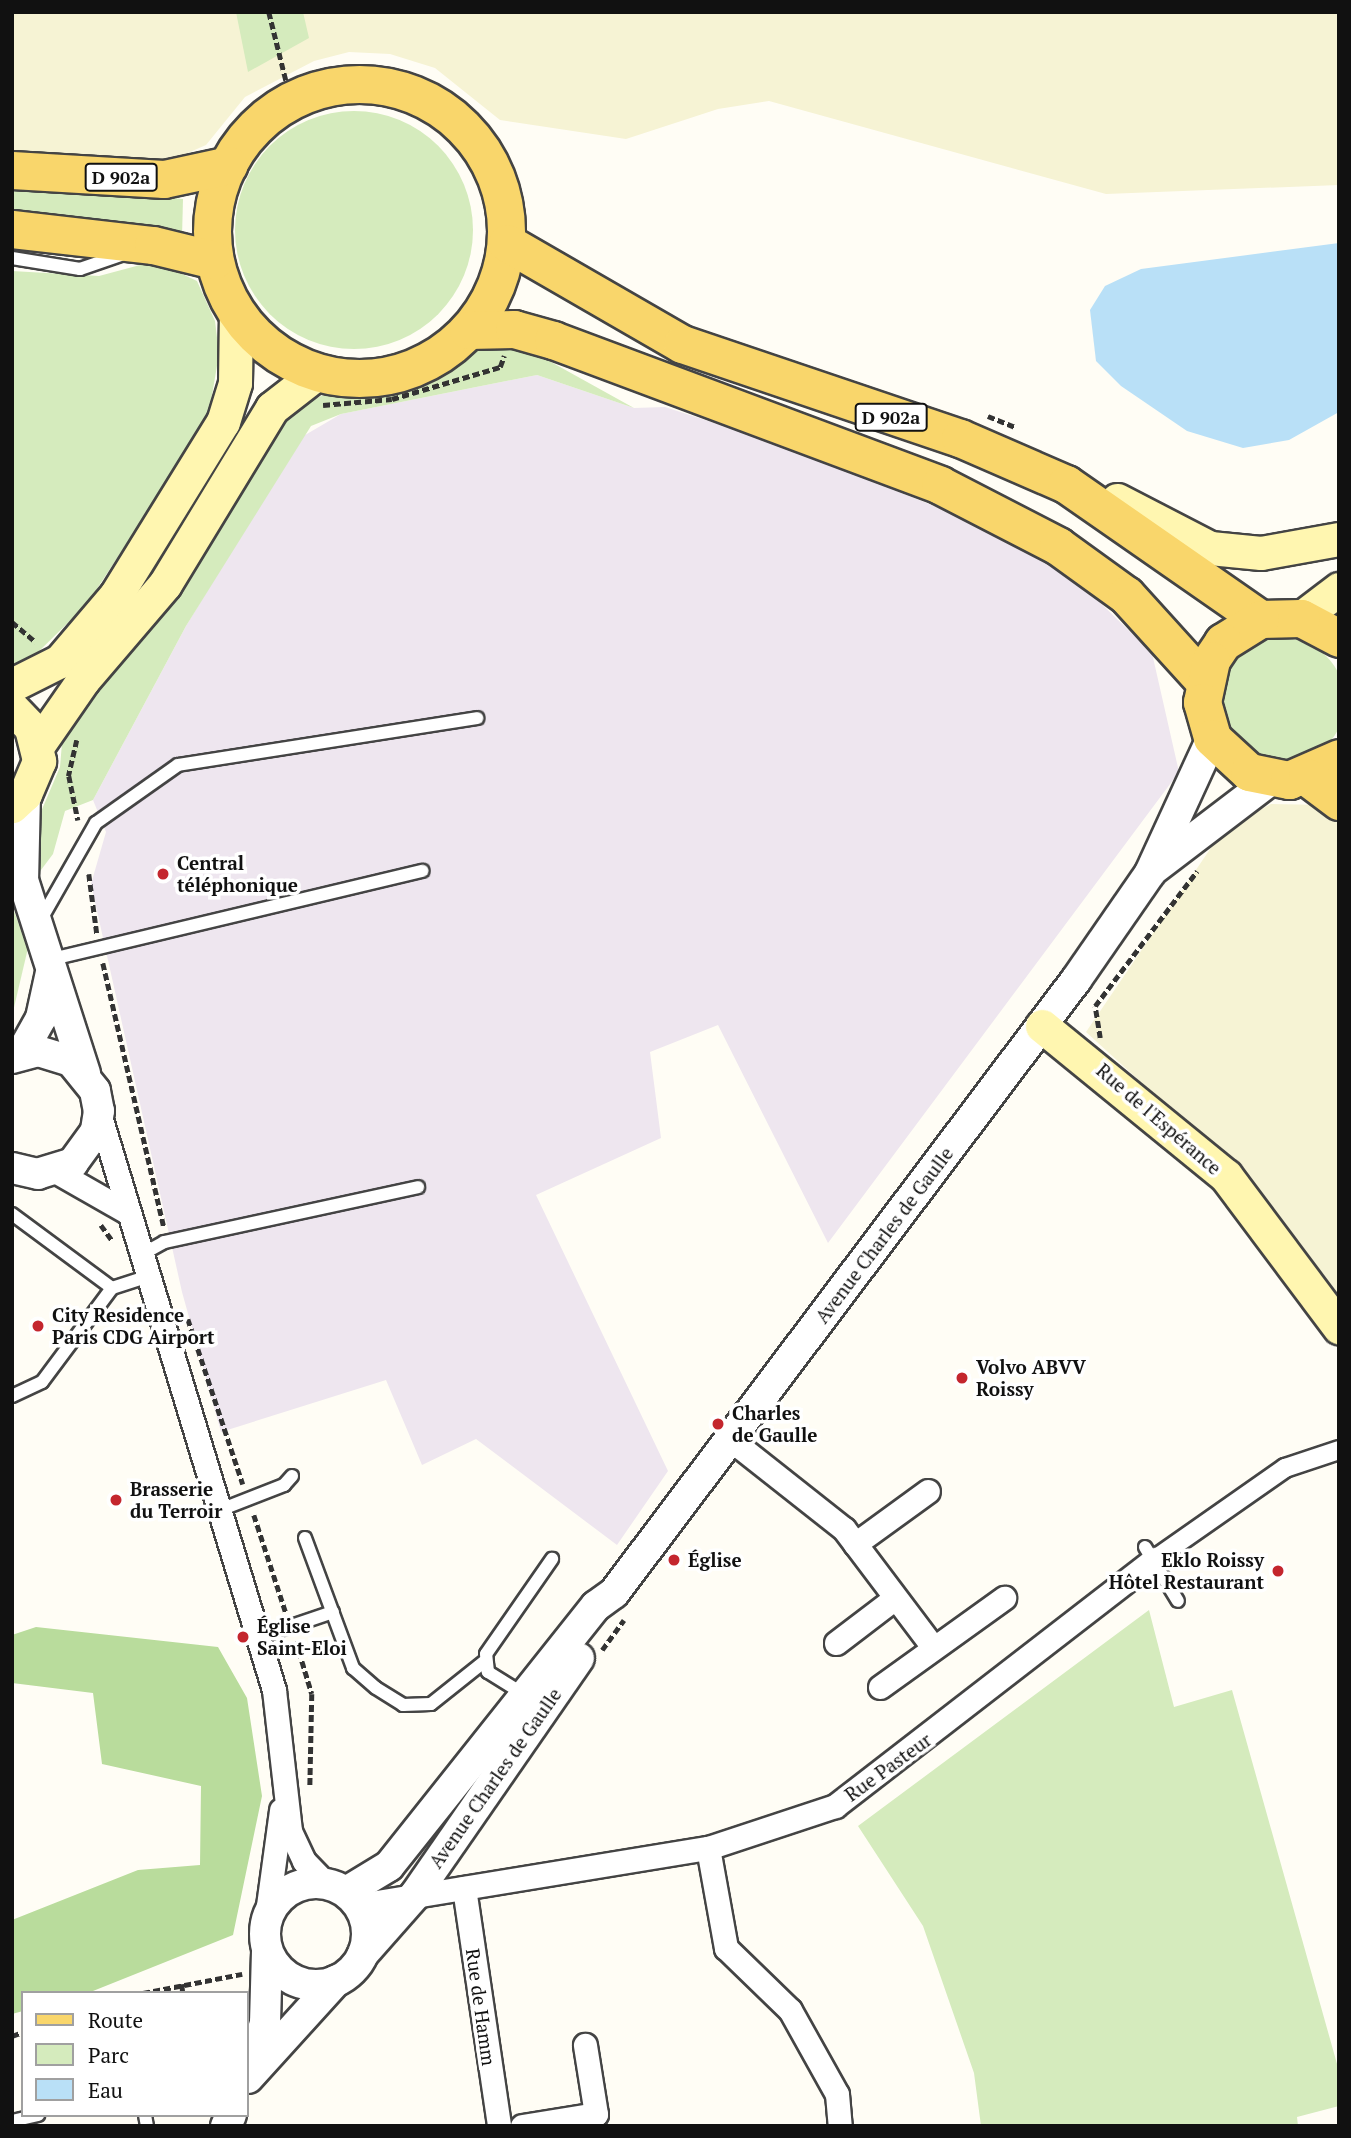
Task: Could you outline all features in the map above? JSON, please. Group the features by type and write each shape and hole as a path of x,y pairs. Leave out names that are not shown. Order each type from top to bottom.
{"main road":[{"path":"19,800 35,777 38,745 83,680 165,584 272,408 315,390 358,378 398,373 436,356 467,330 492,294 507,243 504,206 490,163 462,125 425,99 381,85 335,85 291,100 259,122 229,165 211,223 214,260 236,313 315,390"},
{"name":"D 902a","path":"12,170 164,179 229,165"},
{"path":"12,229 153,244 214,260"},
{"name":"D 902a","path":"507,243 682,344 960,438 1066,484 1260,619"},
{"path":"12,685 60,661 116,595 223,422 235,383 236,313"},
{"name":"D 902a","path":"467,330 514,329 951,491 1058,546 1126,595 1204,681"},
{"path":"1066,484 1109,496 1210,548 1261,553 1339,539"},
{"path":"1301,618 1339,589"},
{"path":"1339,638 1301,618 1260,619 1223,642 1204,681 1212,738 1229,759 1289,778 1339,801"},
{"path":"12,708 38,745"},
{"path":"1289,778 1339,758"},
{"name":"Rue de l'Espérance","path":"1042,1026 1226,1176 1339,1327"}],"street":[{"name":"Avenue Charles de Gaulle","path":"363,1954 415,1895 596,1606 623,1601 730,1439 1042,1026 1150,873 1212,738"},
{"name":"Avenue Charles de Gaulle","path":"1150,873 1229,805 1289,778"},
{"path":"19,800 18,873 99,1111 138,1272 220,1510 274,1690 290,1831 304,1861 343,1894 366,1921 363,1954 248,2078"},
{"path":"16,1056 41,1018 49,966"},
{"path":"16,1056 55,1054 85,1073"},
{"path":"55,1171 87,1148 99,1111"},
{"path":"15,1171 55,1171 125,1211"},
{"path":"730,1439 855,1544 933,1647"},
{"name":"Rue Pasteur","path":"343,1894 415,1895 708,1848 835,1806 884,1774 1150,1553 1285,1468 1339,1450"},
{"path":"855,1544 928,1492"},
{"path":"836,1643 895,1598"},
{"path":"880,1687 1004,1598"},
{"name":"Avenue Charles de Gaulle","path":"343,1894 389,1866 536,1698"},
{"path":"248,2076 265,2023 260,1962 284,1793"},
{"path":"708,1848 726,1948 790,2010 836,2094 840,2126"},
{"path":"266,1920 295,1886 343,1894"},
{"name":"Rue de Hamm","path":"464,1888 499,2126"},
{"path":"260,1962 288,1977 321,1985 337,1980"},
{"path":"522,2126 596,2114 585,2045"}],"lane":[{"path":"12,258 80,269 153,244"},
{"path":"36,927 96,823 178,765 477,718"},
{"path":"49,966 99,945 423,872"},
{"path":"12,1396 42,1382 112,1288 138,1272 164,1242 418,1187"},
{"path":"12,1214 112,1288"},
{"path":"220,1510 292,1476"},
{"path":"306,1538 353,1668 403,1704 442,1699 485,1661 552,1559"},
{"path":"1150,1553 1178,1601"},
{"path":"259,1637 332,1612"},
{"path":"485,1661 488,1672 536,1698"},
{"path":"12,2121 29,2117"}],"path":[{"path":"269,12 291,100"},
{"path":"315,390 392,399 500,367 514,329"},
{"path":"12,622 60,661"},
{"path":"80,729 69,776 81,827"},
{"path":"91,864 87,884 164,1242"},
{"path":"93,1218 138,1272"},
{"path":"186,1313 312,1694 309,1794"},
{"path":"592,1663 623,1601"},
{"path":"152,1991 260,1962"},
{"path":"182,1984 183,1991"}],"shaded area":[{"path":"12,12 1339,12 1339,185 1106,194 769,101 718,109 626,139 500,120 435,68 390,54 349,52 314,61 245,97 206,145 158,166 12,153"},
{"path":"537,375 634,408 665,407 770,441 1025,542 1084,587 1152,653 1179,772 828,1243 718,1025 650,1052 661,1138 536,1195 668,1471 617,1545 476,1439 422,1465 386,1380 221,1432 182,1292 91,884 106,832 93,800 186,626 300,438 341,414"},
{"path":"1271,804 1324,805 1339,815 1339,1301 1257,1188 1086,1032 1223,830"}],"green space":[{"path":"236,12 303,12 309,38 248,72"},
{"path":"342,111 366,111 389,116 410,125 430,138 446,154 468,195 473,230 471,253 464,276 446,306 430,322 389,344 366,349 342,349 319,344 298,335 278,322 262,306 240,265 235,242 235,218 240,195 249,174 262,154 278,138 319,116"},
{"path":"12,184 183,199 182,237 12,215"},
{"path":"155,261 197,281 215,321 219,354 208,419 87,604 31,659 12,666 12,271 99,276"},
{"path":"491,342 524,347 634,408 537,375 341,414 311,426 186,626 93,800 65,811 53,854 38,874 40,814 60,767 63,731 169,608 288,413 331,391 350,394 414,380"},
{"path":"1282,638 1306,643 1326,657 1340,677 1345,701 1340,725 1326,745 1306,759 1282,764 1258,759 1238,745 1224,725 1219,701 1224,677 1238,657 1258,643"},
{"path":"12,906 28,948 12,1016"},
{"path":"1149,1610 1174,1707 1232,1690 1339,2071 1339,2106 1297,2117 1298,2126 981,2126 974,2073 923,1926 858,1826"},
{"path":"36,1627 218,1647 247,1698 262,1796 233,1935 93,1991 21,1991 21,2012 12,2014 12,1920 138,1870 200,1865 201,1786 102,1764 93,1693 12,1683 12,1635"}],"water":[{"path":"1339,243 1339,412 1289,440 1243,448 1187,431 1121,386 1096,361 1090,310 1105,286 1141,269"}],"place":[{"name":"Central téléphonique","path":"163,874"},
{"name":"City Residence Paris CDG Airport","path":"38,1326"},
{"name":"Volvo ABVV Roissy","path":"962,1378"},
{"name":"Charles de Gaulle","path":"718,1424"},
{"name":"Brasserie du Terroir","path":"116,1500"},
{"name":"Église","path":"674,1560"},
{"name":"Eklo Roissy Hôtel Restaurant","path":"1278,1571"},
{"name":"Église Saint-Eloi","path":"243,1637"}]}
